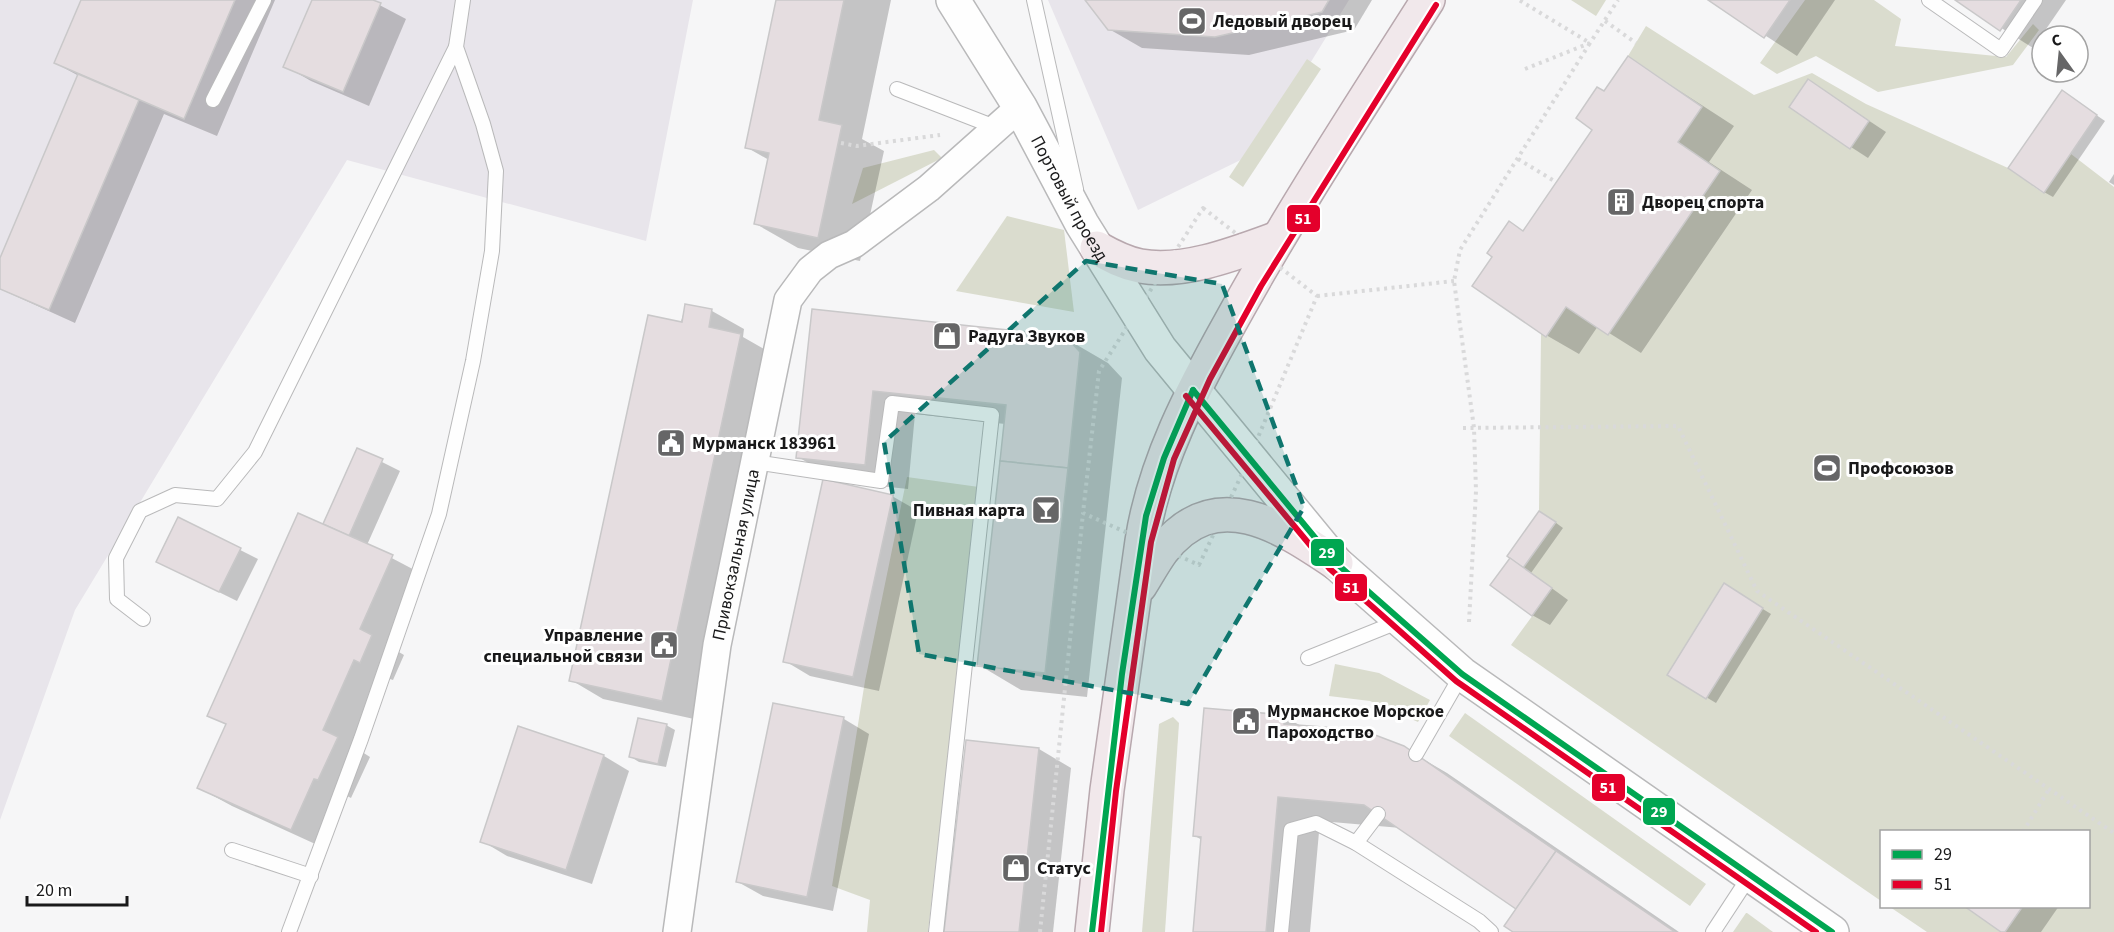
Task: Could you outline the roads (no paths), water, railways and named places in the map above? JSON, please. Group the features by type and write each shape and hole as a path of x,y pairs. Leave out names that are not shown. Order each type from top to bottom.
{"main road":[{"path":"1092,932 1107,790 1146,516 1164,458 1193,390 1272,247 1428,0"},
{"path":"1090,236 1120,261 1164,268 1272,247"},
{"path":"1134,595 1163,550 1182,532 1200,520 1223,513 1247,515 1272,523 1336,563"}],"street":[{"name":"Портовый проезд","path":"953,0 998,125 1090,236 1160,349 1336,563 1462,674 1832,932"},
{"name":"Привокзальная улица","path":"677,932 717,645 788,300 810,270 829,255 854,244 929,188 998,125"}],"lane":[{"path":"213,100 264,0"},
{"path":"143,619 117,599 116,558 140,511 175,495 217,499 255,452 456,48 463,0"},
{"path":"1034,0 1090,236"},
{"path":"1929,0 2001,50 2035,0"},
{"path":"289,932 439,514 473,361 492,251 496,171 483,124 456,48"},
{"path":"897,89 998,125"},
{"path":"755,462 881,481 892,403 993,415 936,932"},
{"path":"1308,658 1400,621"},
{"path":"1416,754 1462,674"},
{"path":"1356,843 1378,814"},
{"path":"1281,932 1291,830 1316,824 1356,843 1479,921 1491,932"},
{"path":"232,850 311,876"},
{"path":"1713,932 1751,874"}],"place":[{"name":"Ледовый дворец","path":"1192,21"},
{"name":"Дворец спорта","path":"1621,202"},
{"name":"Радуга Звуков","path":"947,336"},
{"name":"Мурманск 183961","path":"671,443"},
{"name":"Профсоюзов","path":"1827,468"},
{"name":"Пивная карта","path":"1046,510"},
{"name":"Управление специальной связи","path":"664,645"},
{"name":"Мурманское Морское Пароходство","path":"1246,721"},
{"name":"Статус","path":"1016,868"}]}
